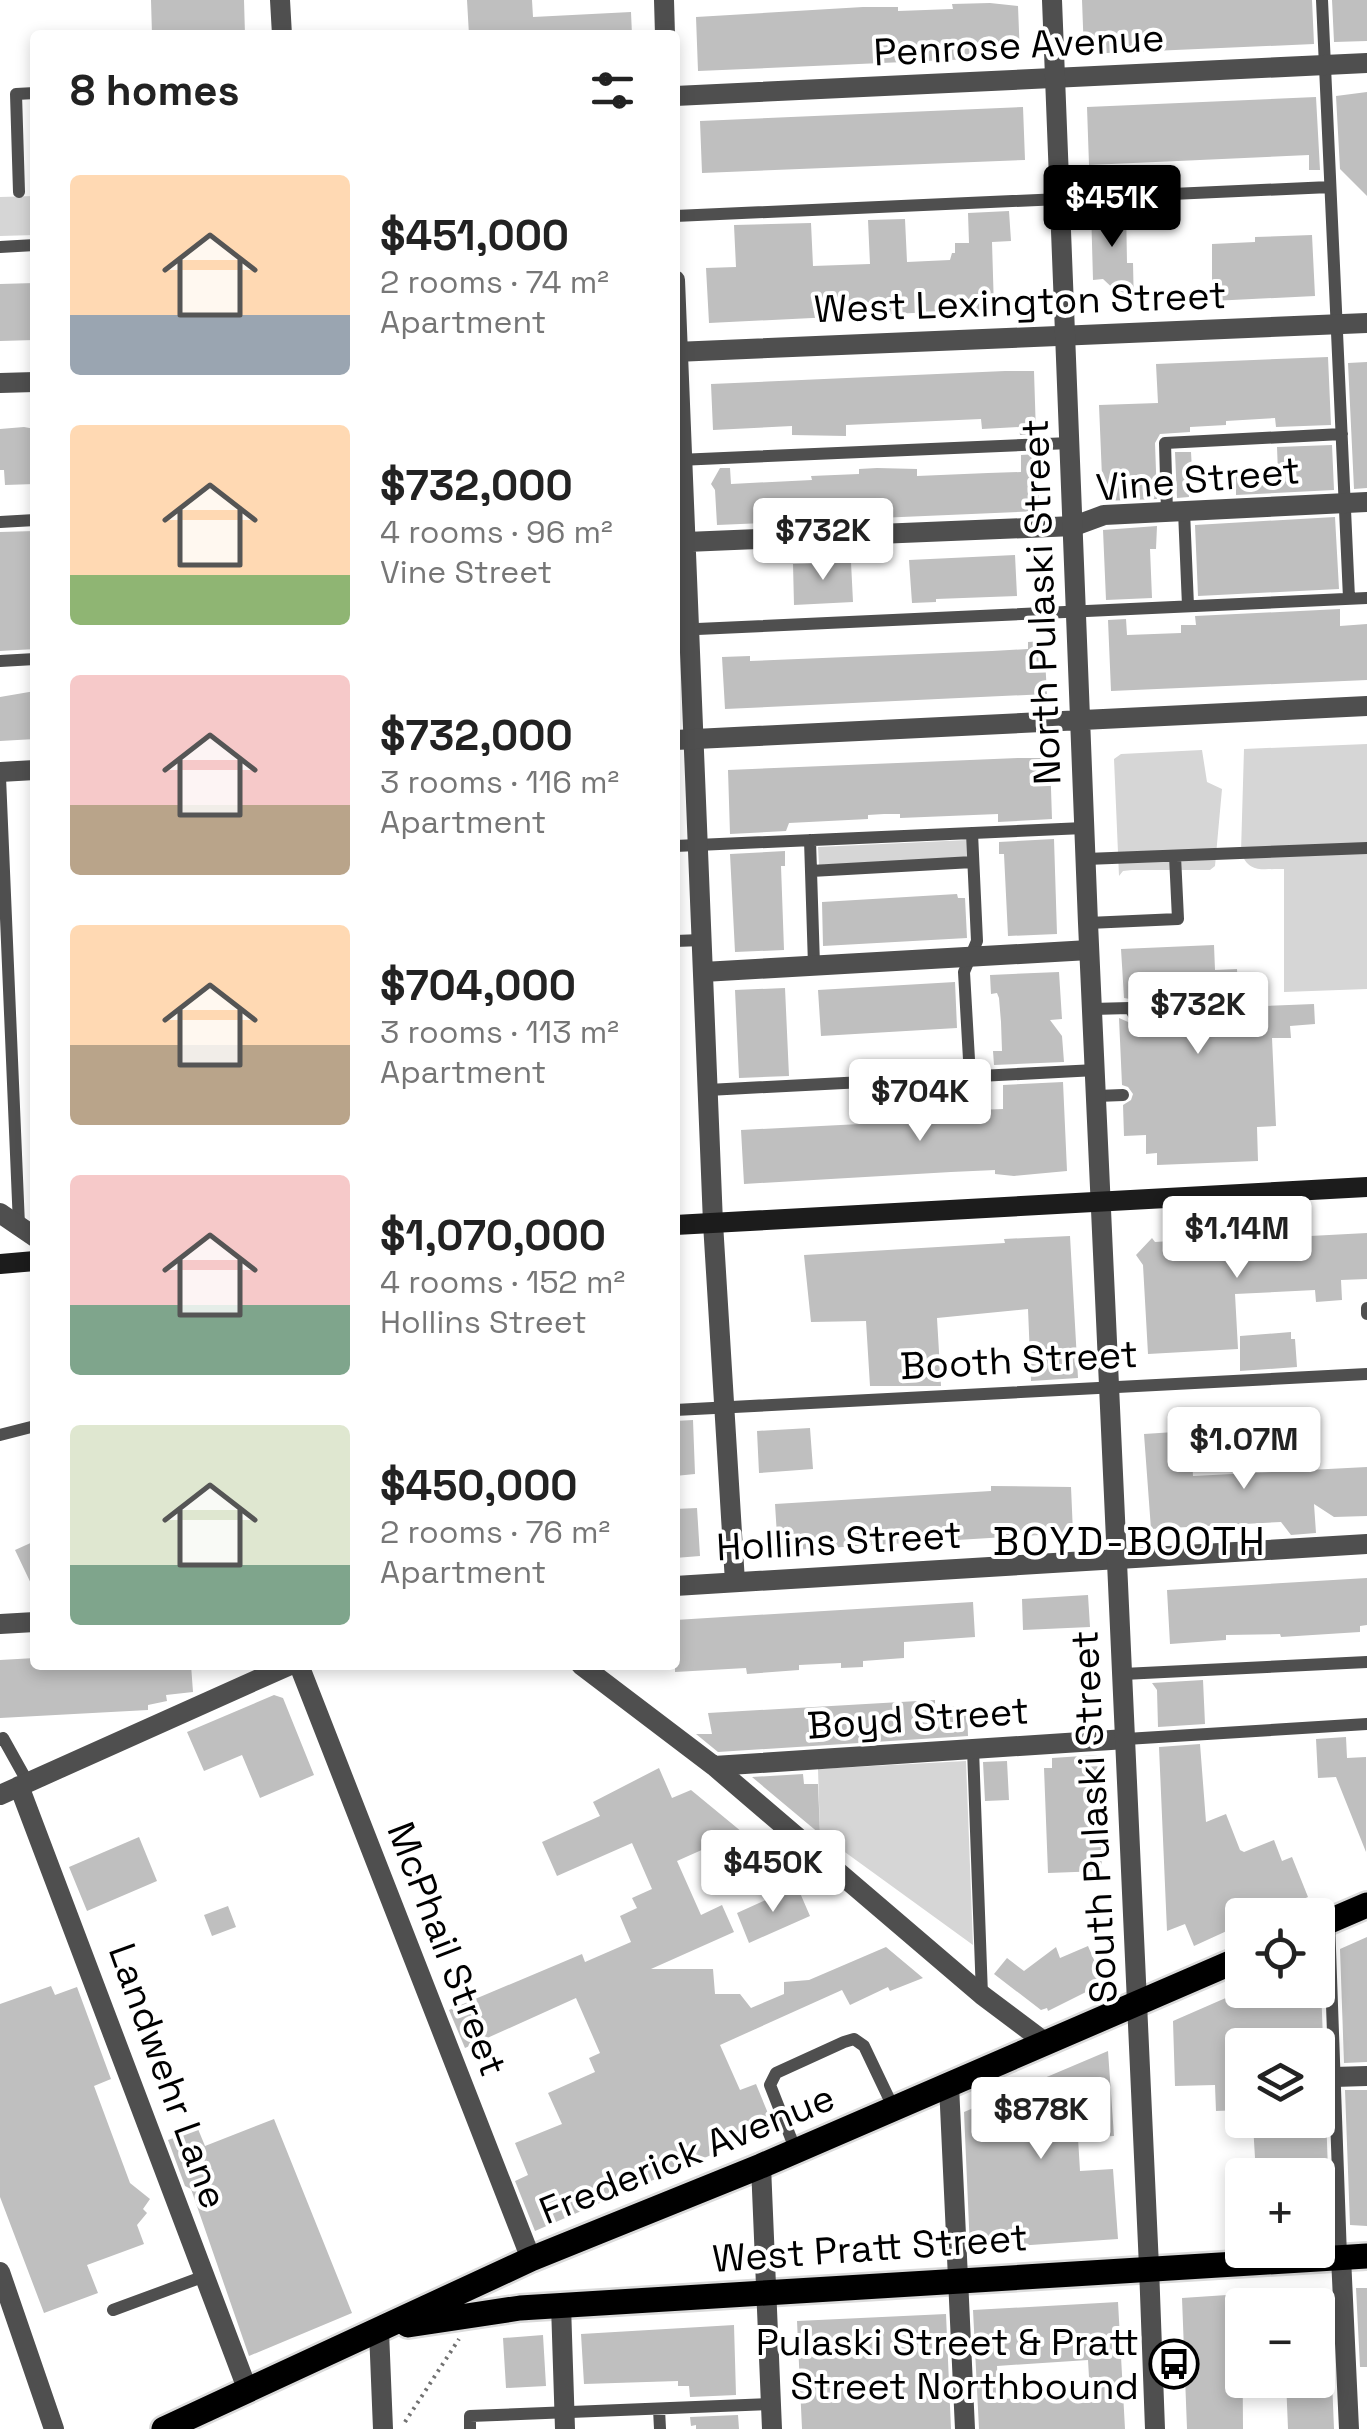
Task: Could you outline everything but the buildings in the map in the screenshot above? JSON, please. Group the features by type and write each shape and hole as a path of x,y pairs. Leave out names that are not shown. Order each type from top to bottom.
{"main road":[{"path":"680,1225 1367,1186"},
{"path":"0,1264 30,1262"},
{"path":"1335,1918 1367,1904"},
{"name":"Frederick Avenue","path":"182,2425 531,2259 761,2166 1225,1965"},
{"name":"West Pratt Street","path":"379,2332 483,2312 561,2306 1367,2256"}],"street":[{"path":"280,0 282,30"},
{"path":"664,0 666,30"},
{"name":"North Pulaski Street","path":"1052,0 1101,1202"},
{"name":"Penrose Avenue","path":"680,96 1367,63"},
{"name":"West Lexington Street","path":"680,352 1367,324"},
{"path":"0,383 30,382"},
{"name":"Vine Street","path":"680,542 1074,526 1104,515 1367,502"},
{"path":"680,542 684,739 698,845 713,1223 735,1582"},
{"path":"684,739 1367,706"},
{"path":"0,774 30,771"},
{"path":"703,972 1090,950"},
{"name":"South Pulaski Street","path":"1101,1202 1156,2429"},
{"path":"0,1213 27,1231"},
{"name":"Hollins Street","path":"680,1586 1367,1544"},
{"path":"0,1624 30,1622"},
{"path":"16,1787 279,1670"},
{"name":"McPhail Street","path":"301,1670 531,2259"},
{"path":"589,1670 714,1766 982,1994 1046,2043"},
{"name":"Boyd Street","path":"714,1766 1126,1740"},
{"name":"Landwehr Lane","path":"16,1787 248,2391"},
{"path":"1335,2077 1367,2076"},
{"path":"950,2085 965,2429"},
{"path":"761,2166 772,2429"},
{"path":"1341,2257 1349,2429"},
{"path":"0,2272 54,2429"},
{"path":"561,2306 565,2421"},
{"path":"379,2332 383,2429"}],"lane":[{"path":"1322,0 1349,598"},
{"path":"19,192 16,94 30,93"},
{"path":"680,216 1330,186"},
{"path":"0,247 30,245"},
{"path":"1188,606 1165,443 1342,434"},
{"path":"680,460 1070,444"},
{"path":"0,522 30,520"},
{"path":"682,629 1367,598"},
{"path":"0,661 30,659"},
{"path":"0,774 27,1231"},
{"path":"680,846 1084,828"},
{"path":"970,1077 964,972 977,941 972,833"},
{"path":"810,840 814,966"},
{"path":"1086,859 1367,848"},
{"path":"1088,923 1178,918 1175,856"},
{"path":"811,871 974,862"},
{"path":"680,941 702,940"},
{"path":"1092,1009 1130,1008 1134,1015"},
{"path":"708,1090 1096,1070"},
{"path":"1097,1096 1122,1095"},
{"name":"Booth Street","path":"680,1410 1367,1374"},
{"path":"0,1435 30,1427"},
{"path":"1122,1674 1367,1662"},
{"name":"Boyd Street","path":"1126,1740 1367,1724"},
{"path":"0,1740 4,1738 16,1787"},
{"path":"973,1750 982,1994"},
{"path":"796,2150 770,2085 772,2078 844,2042 854,2039 864,2046 894,2109"},
{"path":"1335,2103 1341,2257"},
{"path":"113,2310 205,2276"},
{"path":"470,2429 470,2416 565,2421 659,2408 771,2404"},
{"path":"659,2408 660,2429"}],"path":[{"path":"404,2422 416,2410 462,2335"}],"shaded area":[{"path":"30,196 30,235 0,236 0,197"},
{"path":"1367,744 1367,989 1284,992 1284,869 1253,867 1241,852 1244,749"},
{"path":"1202,750 1207,782 1222,789 1215,866 1210,870 1132,870 1119,876 1114,759 1121,754"},
{"path":"968,840 969,858 819,865 818,847"},
{"path":"966,1761 973,1945 820,1834 818,1769"}],"place":[{"name":"Pulaski Street & Pratt Street Northbound","path":"1174,2364"}],"district":[{"name":"BOYD-BOOTH","path":"1130,1541"}]}
